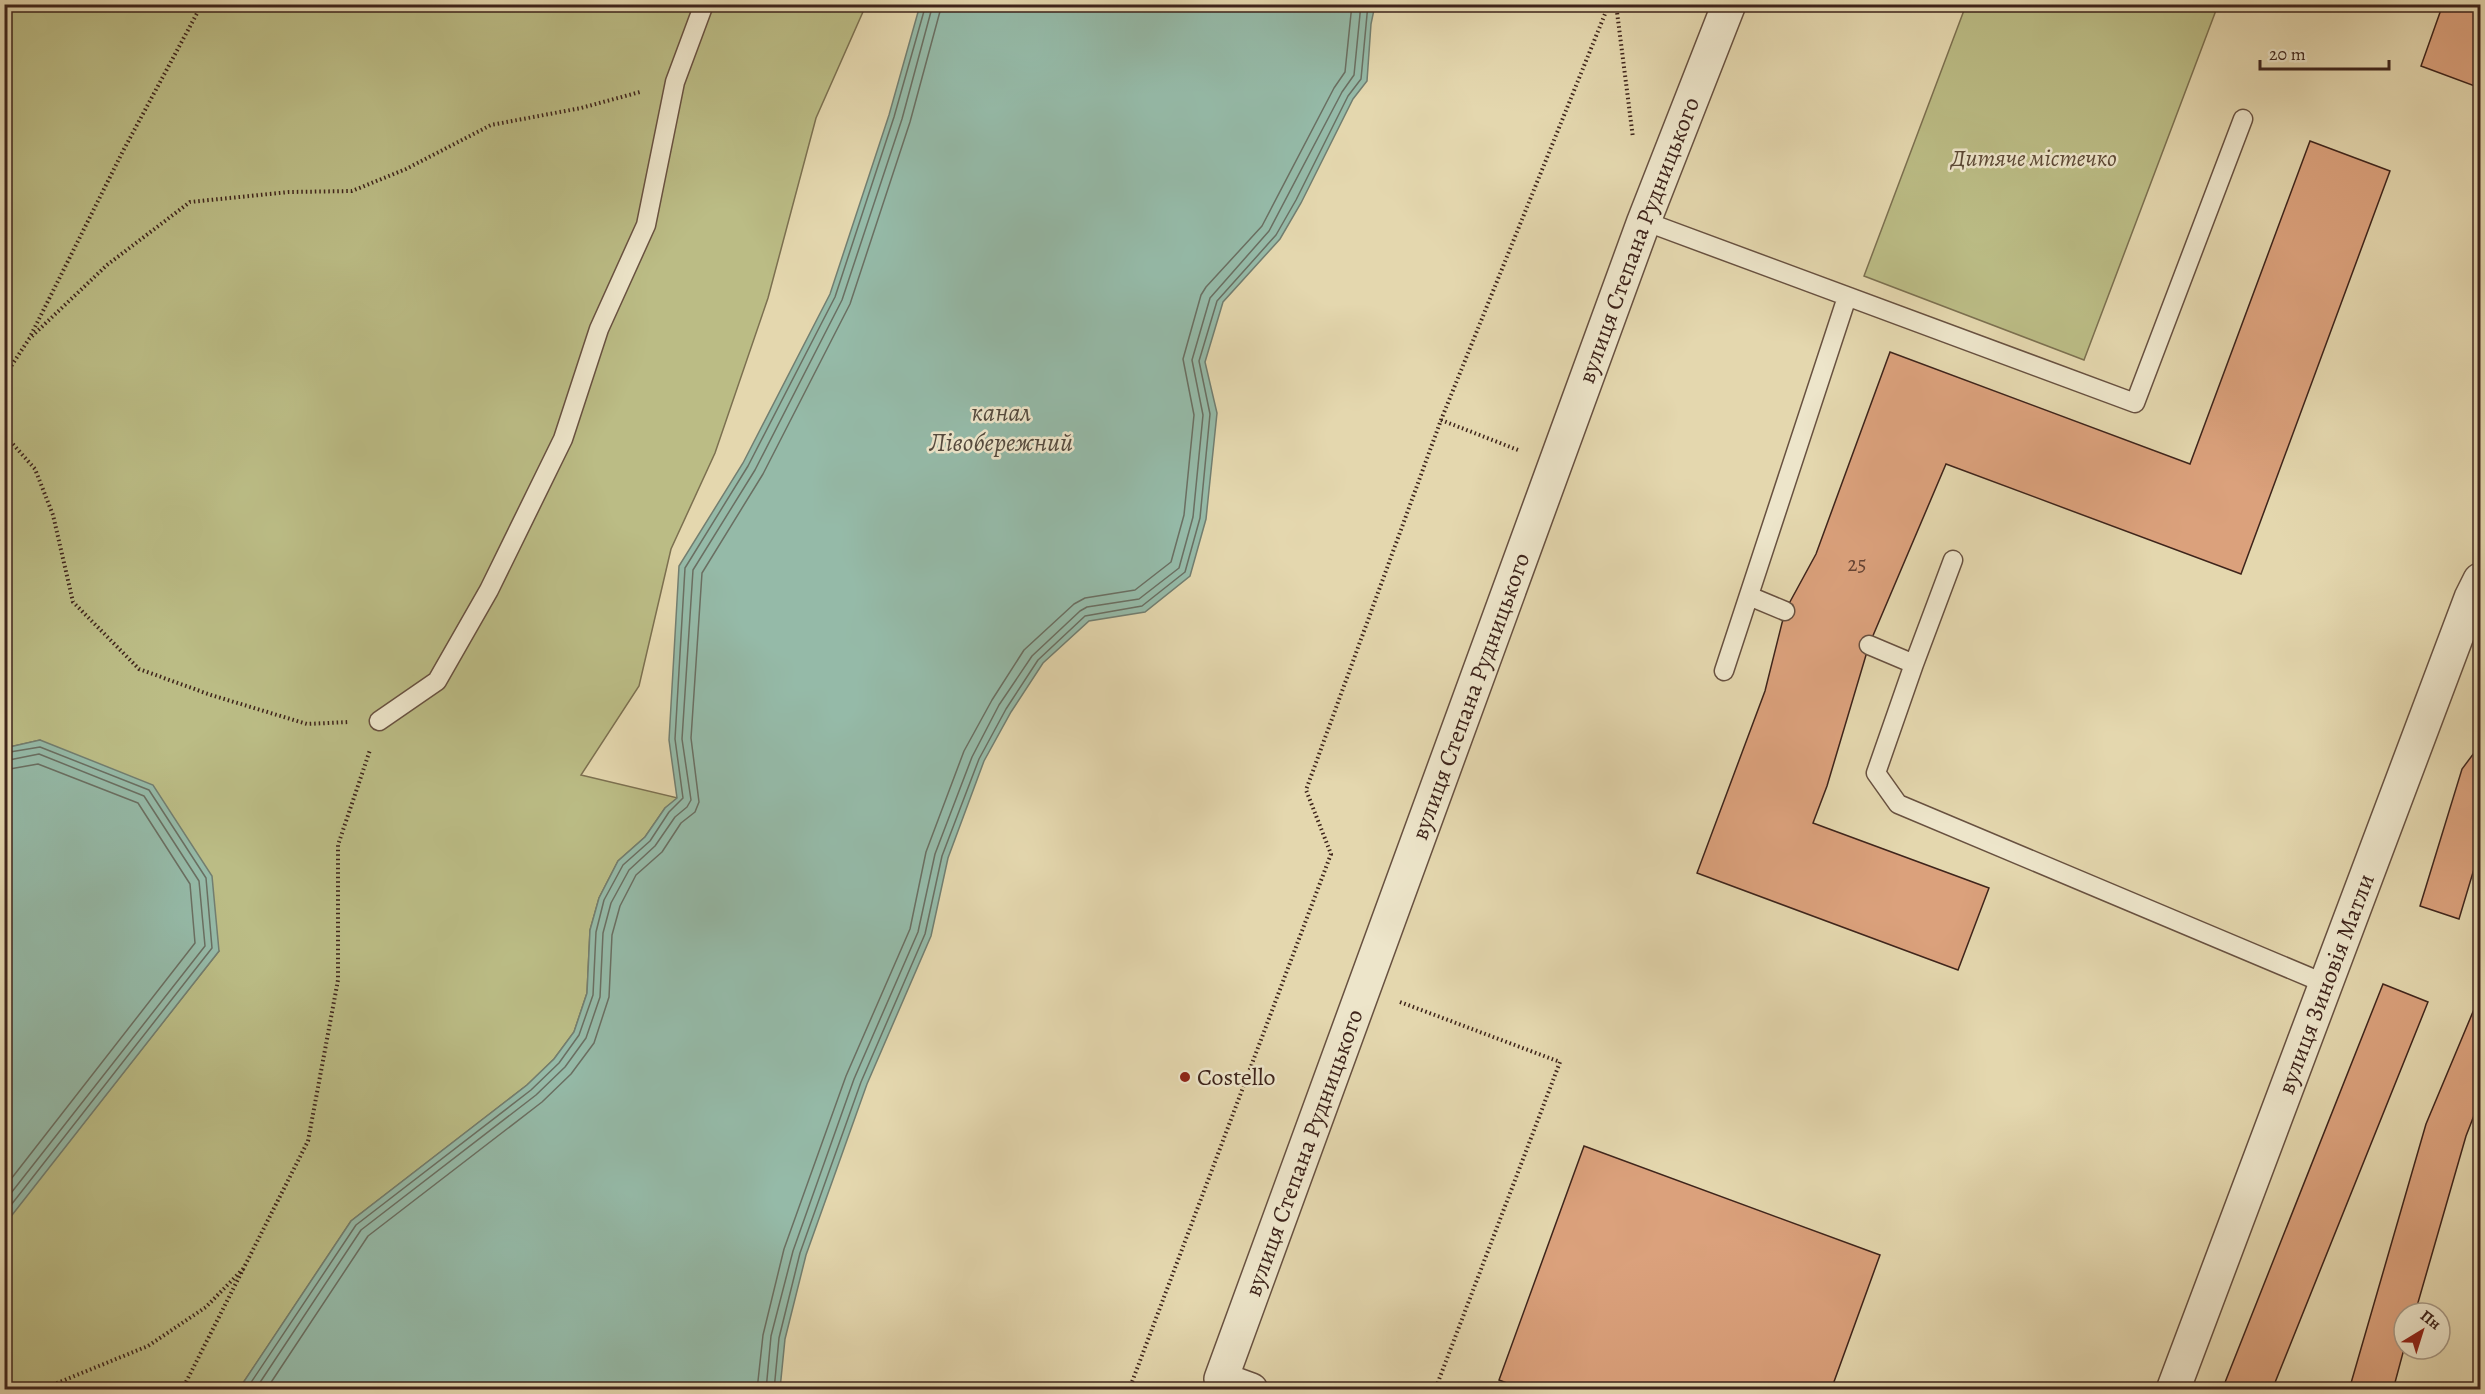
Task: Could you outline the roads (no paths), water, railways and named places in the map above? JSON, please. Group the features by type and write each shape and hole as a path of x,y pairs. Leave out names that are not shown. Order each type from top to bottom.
{"street":[{"name":"вулиця Степана Рудницького","path":"1219,1384 1644,221 1729,4"},
{"name":"вулиця Зиновія Матли","path":"2173,1389 2471,598 2481,580"},
{"path":"1219,1384 1251,1389"}],"lane":[{"path":"380,721 436,681 489,590 563,439 599,329 645,225 675,82 704,4"},
{"path":"1644,221 2135,403 2243,120"},
{"path":"1724,671 1847,297"},
{"path":"1953,560 1876,773 1898,804 2326,984"},
{"path":"1749,596 1785,611"},
{"path":"1869,645 1914,664"}],"water":[{"name":"канал Лівобережний","path":"920,5 1375,5 1371,24 1367,81 1353,99 1301,203 1280,239 1223,302 1205,362 1217,413 1206,519 1190,576 1145,612 1089,621 1043,663 1011,712 984,761 948,858 931,936 867,1084 806,1255 785,1339 780,1389 239,1389 351,1221 527,1085 554,1059 574,1032 587,993 590,930 599,898 618,861 645,837 665,808 677,798 669,740 679,566 743,463 830,294 889,115"},
{"path":"40,740 153,785 212,876 219,951 5,1224 5,748"}],"place":[{"name":"Costello","path":"1185,1077"}],"park label":[{"name":"Дитяче містечко","path":"2034,158"}]}
